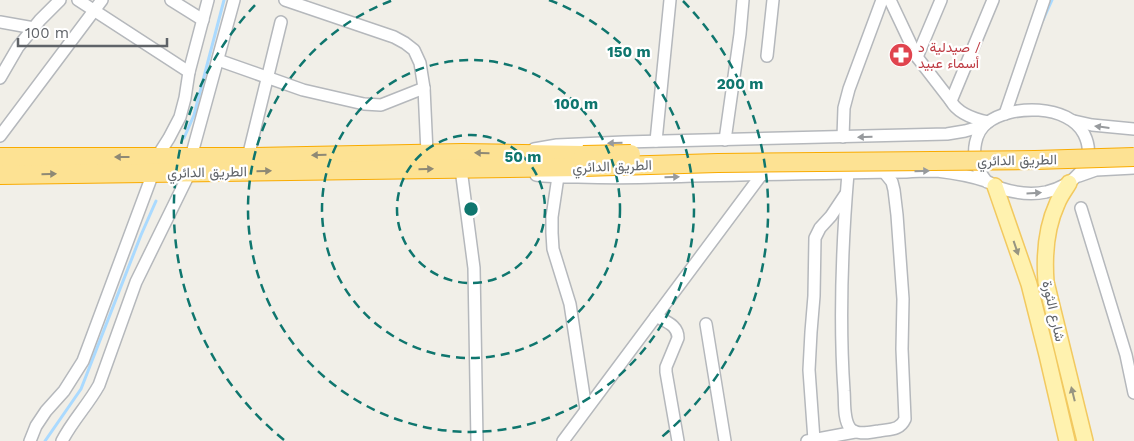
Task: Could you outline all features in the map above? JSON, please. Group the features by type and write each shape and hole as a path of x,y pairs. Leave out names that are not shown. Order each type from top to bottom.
{"highway":[{"name":"الطريق الدائري","path":"0,157 155,164 461,169 520,161 558,172 583,161 1134,146"},
{"name":"الطريق الدائري","path":"191,164 248,156 427,153 520,161 718,163 1035,160 1134,157"},
{"name":"الطريق الدائري","path":"0,175 155,164"}],"main road":[{"name":"شارع الثورة","path":"1074,179 1057,204 1051,222 1044,261 1046,282 1086,441"},
{"name":"شارع الثورة","path":"991,184 1029,284 1067,441"}],"street":[{"path":"0,78 18,47 60,0"},
{"path":"78,0 189,72"},
{"path":"0,136 102,0"},
{"path":"171,0 202,20"},
{"path":"30,441 36,426 46,411 64,391 83,361 155,164 180,117 189,72 208,0"},
{"path":"62,441 99,385 136,282 191,164 234,0"},
{"path":"285,0 394,38 414,50 420,63 424,88 427,153"},
{"path":"656,141 670,0"},
{"path":"725,140 743,0"},
{"path":"767,56 773,0"},
{"path":"843,138 844,108 849,89 882,0"},
{"path":"917,57 941,0"},
{"path":"951,101 993,0"},
{"path":"1005,114 1044,0"},
{"path":"895,3 917,57 954,107 985,124"},
{"path":"0,22 34,28"},
{"path":"248,156 281,22"},
{"path":"218,60 303,90 364,104 381,105 424,88"},
{"path":"520,161 541,147 556,145 947,134 965,131 1016,111 1039,110 1098,126 1134,129"},
{"path":"1072,120 1080,127 1088,146 1088,157 1084,167 1074,179"},
{"path":"985,124 976,140 975,155 981,174 991,184"},
{"path":"586,409 570,304 553,249 552,217 558,172 614,179 935,171 969,176 1010,191 1034,194 1052,190 1096,170 1134,168"},
{"path":"461,169 474,268 477,441"},
{"path":"848,172 842,295 844,379 846,420 855,432"},
{"path":"846,193 831,216 820,228 815,238 814,296 809,370 811,440 855,432 862,433 896,428 902,425 905,419 902,349 903,299 897,215 892,182 884,172"},
{"path":"562,441 571,436 586,409 762,174"},
{"path":"1081,208 1126,355 1134,393"},
{"path":"656,316 676,327 678,334 666,366 678,441"},
{"path":"706,324 725,441"}],"waterway":[{"path":"184,138 194,115 224,0"},
{"path":"1043,20 1052,0"},
{"path":"45,441 81,389 156,201"}],"place":[{"name":"صيدلية د / أسماء عبيد","path":"901,55"}]}
